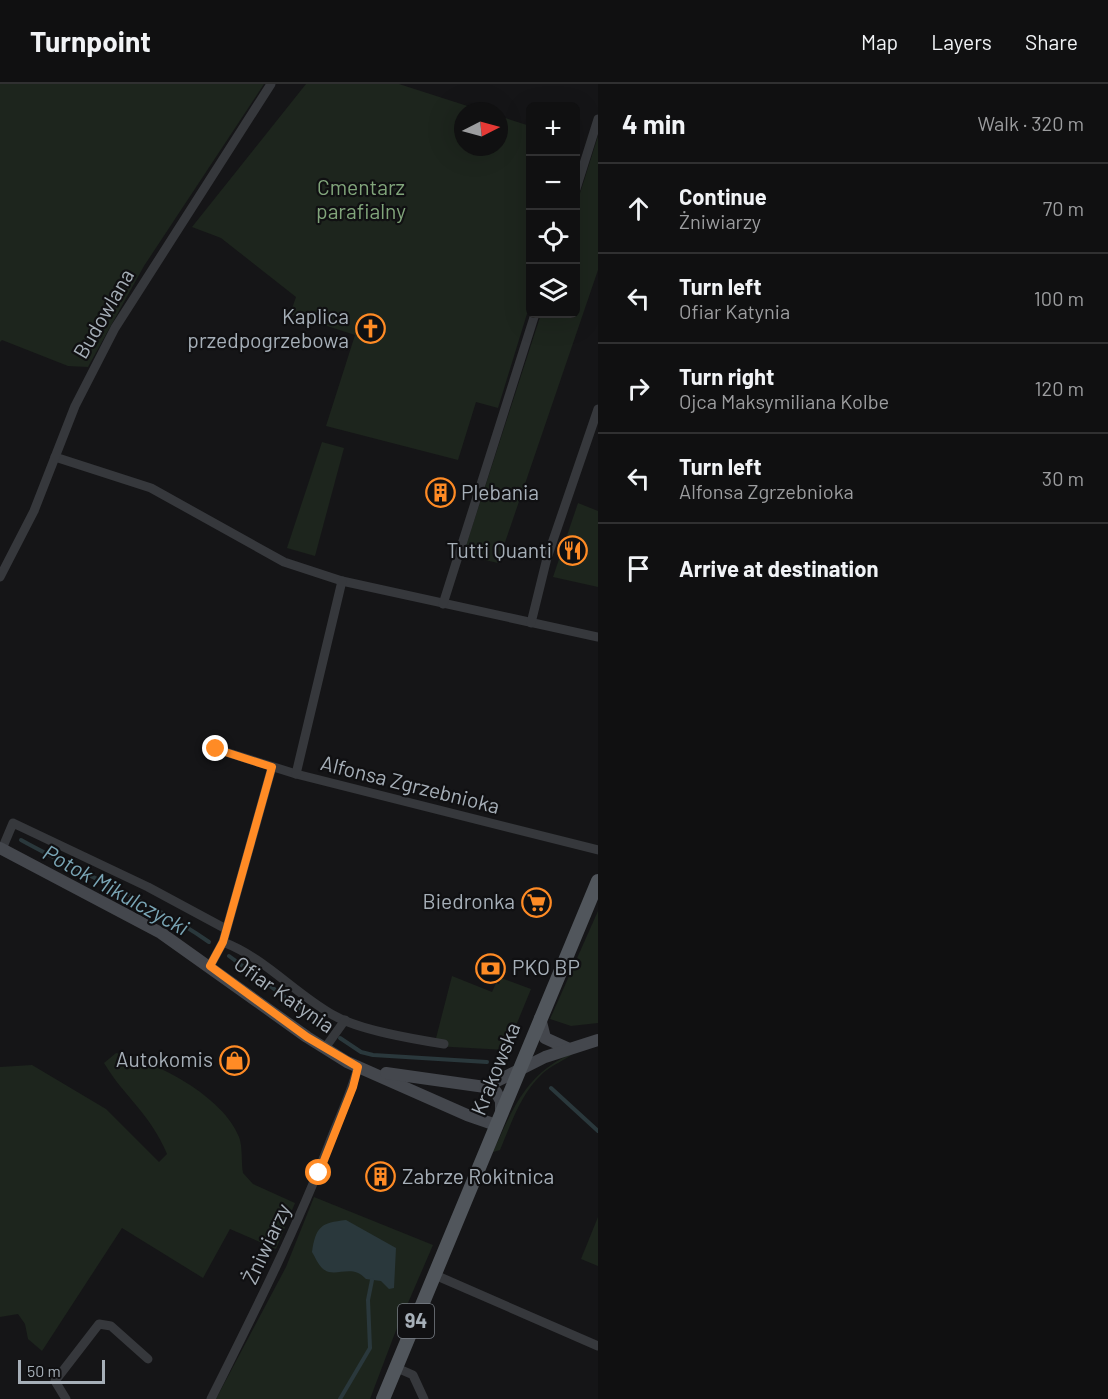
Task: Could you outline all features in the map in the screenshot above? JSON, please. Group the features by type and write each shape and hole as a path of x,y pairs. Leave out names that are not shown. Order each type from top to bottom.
{"main road":[{"name":"Krakowska","path":"383,1399 598,881"}],"street":[{"name":"Budowlana","path":"0,577 34,511 75,406 115,328 270,84"},
{"path":"580,176 598,119"},
{"path":"443,604 535,318"},
{"path":"531,623 547,558 598,409"},
{"path":"55,457 151,488 278,560 342,581 598,637"},
{"path":"296,774 342,581"},
{"name":"Alfonsa Zgrzebnioka","path":"216,749 296,774 598,850"},
{"path":"210,966 223,942 272,767"},
{"path":"1,848 13,823 148,887 226,929"},
{"name":"Ofiar Katynia","path":"1,848 161,933 325,1048 358,1067 467,1115 499,1119"},
{"path":"223,942 259,960 334,1016 407,1038 444,1044"},
{"path":"540,1018 545,1038 567,1048"},
{"path":"325,1048 345,1020"},
{"path":"485,1087 567,1048 598,1040"},
{"name":"Ofiar Katynia","path":"358,1067 399,1076 485,1087"},
{"name":"Żniwiarzy","path":"211,1399 291,1237 353,1087 358,1067"},
{"path":"485,1087 496,1092 501,1101 499,1119"},
{"path":"435,1275 598,1346"},
{"path":"66,1399 55,1381 99,1324 111,1326 148,1359"},
{"path":"397,1368 413,1375 424,1399"}],"green space":[{"path":"0,84 264,84 144,266 88,367 68,366 2,340 0,342"},
{"name":"Cmentarz parafialny","path":"306,84 399,84 455,102 454,156 508,156 508,119 526,125 526,317 498,408 476,402 458,460 326,426 355,335 290,314 296,297 221,238 192,227"},
{"path":"598,136 598,270 498,563 463,555 540,318 580,318 580,193"},
{"path":"322,442 344,448 315,556 287,548"},
{"path":"578,503 598,511 598,587 553,577"},
{"path":"598,911 598,1023 571,1026 550,1019"},
{"path":"452,976 492,992 501,978 531,989 506,1050 434,1046"},
{"path":"116,1053 132,1057 169,1073 204,1095 231,1122 239,1137 243,1173 253,1184 295,1203 276,1249 230,1229 203,1278 122,1228 42,1351 28,1339 25,1324 18,1314 0,1317 0,1067 32,1065 106,1109 159,1162 167,1154 153,1127 104,1063"},
{"path":"574,1053 547,1070 535,1081 517,1109 500,1150 493,1152 507,1121 533,1081 544,1070"},
{"path":"314,1197 433,1245 395,1333 370,1399 216,1399 286,1267"},
{"path":"598,1217 598,1266 581,1259"}],"shaded area":[{"path":"346,1220 396,1248 394,1288 389,1289 381,1281 366,1279 354,1272 327,1271 319,1265 312,1252 318,1231 325,1225"}],"waterway":[{"name":"Potok Mikulczycki","path":"21,840 164,914 209,942"},
{"name":"Potok Mikulczycki","path":"229,956 326,1027"},
{"name":"Potok Mikulczycki","path":"340,1038 361,1052 373,1055 487,1062"},
{"path":"551,1088 598,1131"},
{"path":"340,1399 370,1348 368,1300 372,1280"}],"place":[{"name":"Kaplica przedpogrzebowa","path":"370,329"},
{"name":"Plebania","path":"440,493"},
{"name":"Tutti Quanti","path":"573,551"},
{"name":"Biedronka","path":"536,902"},
{"name":"PKO BP","path":"491,968"},
{"name":"Autokomis","path":"234,1060"},
{"name":"Zabrze Rokitnica","path":"381,1177"}],"route":[{"path":"216,749 272,767 232,902 223,942 210,966 307,1037 358,1067 353,1087 319,1173"}]}
